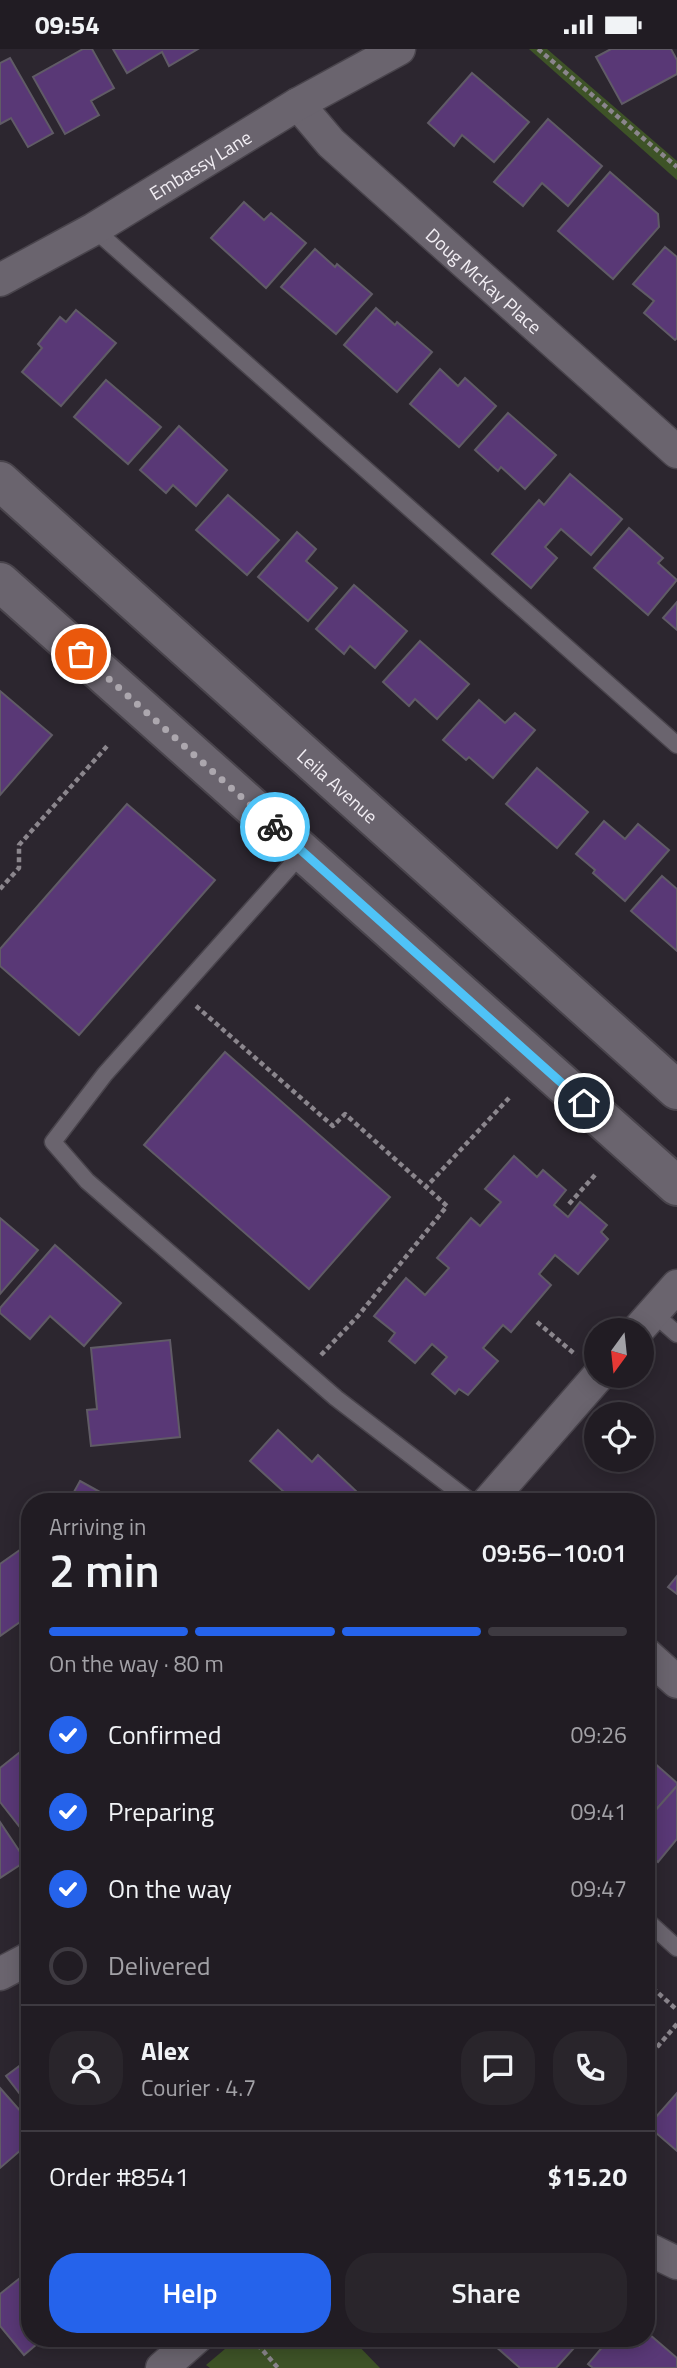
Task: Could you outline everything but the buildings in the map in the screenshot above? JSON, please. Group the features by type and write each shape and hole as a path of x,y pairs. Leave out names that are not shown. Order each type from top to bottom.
{"main road":[{"name":"Leila Avenue","path":"0,481 677,1090"},
{"path":"0,582 677,1187"}],"street":[{"name":"Embassy Lane","path":"0,281 94,229 298,104 399,49"},
{"name":"Doug McKay Place","path":"298,104 331,143 677,452"},
{"path":"649,1318 677,1286"},
{"path":"495,1493 584,1370"},
{"path":"655,1662 677,1682"},
{"path":"0,1975 21,1963"},
{"path":"655,2252 677,2263"},
{"path":"162,2368 186,2347"}],"lane":[{"path":"94,229 677,745"},
{"path":"303,852 105,1074 53,1142 87,1181 336,1398 460,1493"},
{"path":"654,1325 677,1334"},
{"path":"655,1928 677,1948"}],"path":[{"path":"538,49 677,167"},
{"path":"0,889 19,868 19,845 109,744"},
{"path":"179,991 333,1126 345,1114 447,1206 358,1316 306,1371"},
{"path":"426,1187 509,1098"},
{"path":"569,1205 595,1175"},
{"path":"537,1322 584,1362"},
{"path":"655,1990 677,2010"},
{"path":"655,2050 677,2024"},
{"path":"260,2347 278,2368"}],"green space":[{"path":"529,49 547,49 677,161 677,180"},
{"path":"227,2347 360,2347 380,2368 210,2368 206,2365"}],"way so far":[{"path":"81,654 275,827"}],"route":[{"path":"275,827 584,1103"}]}
